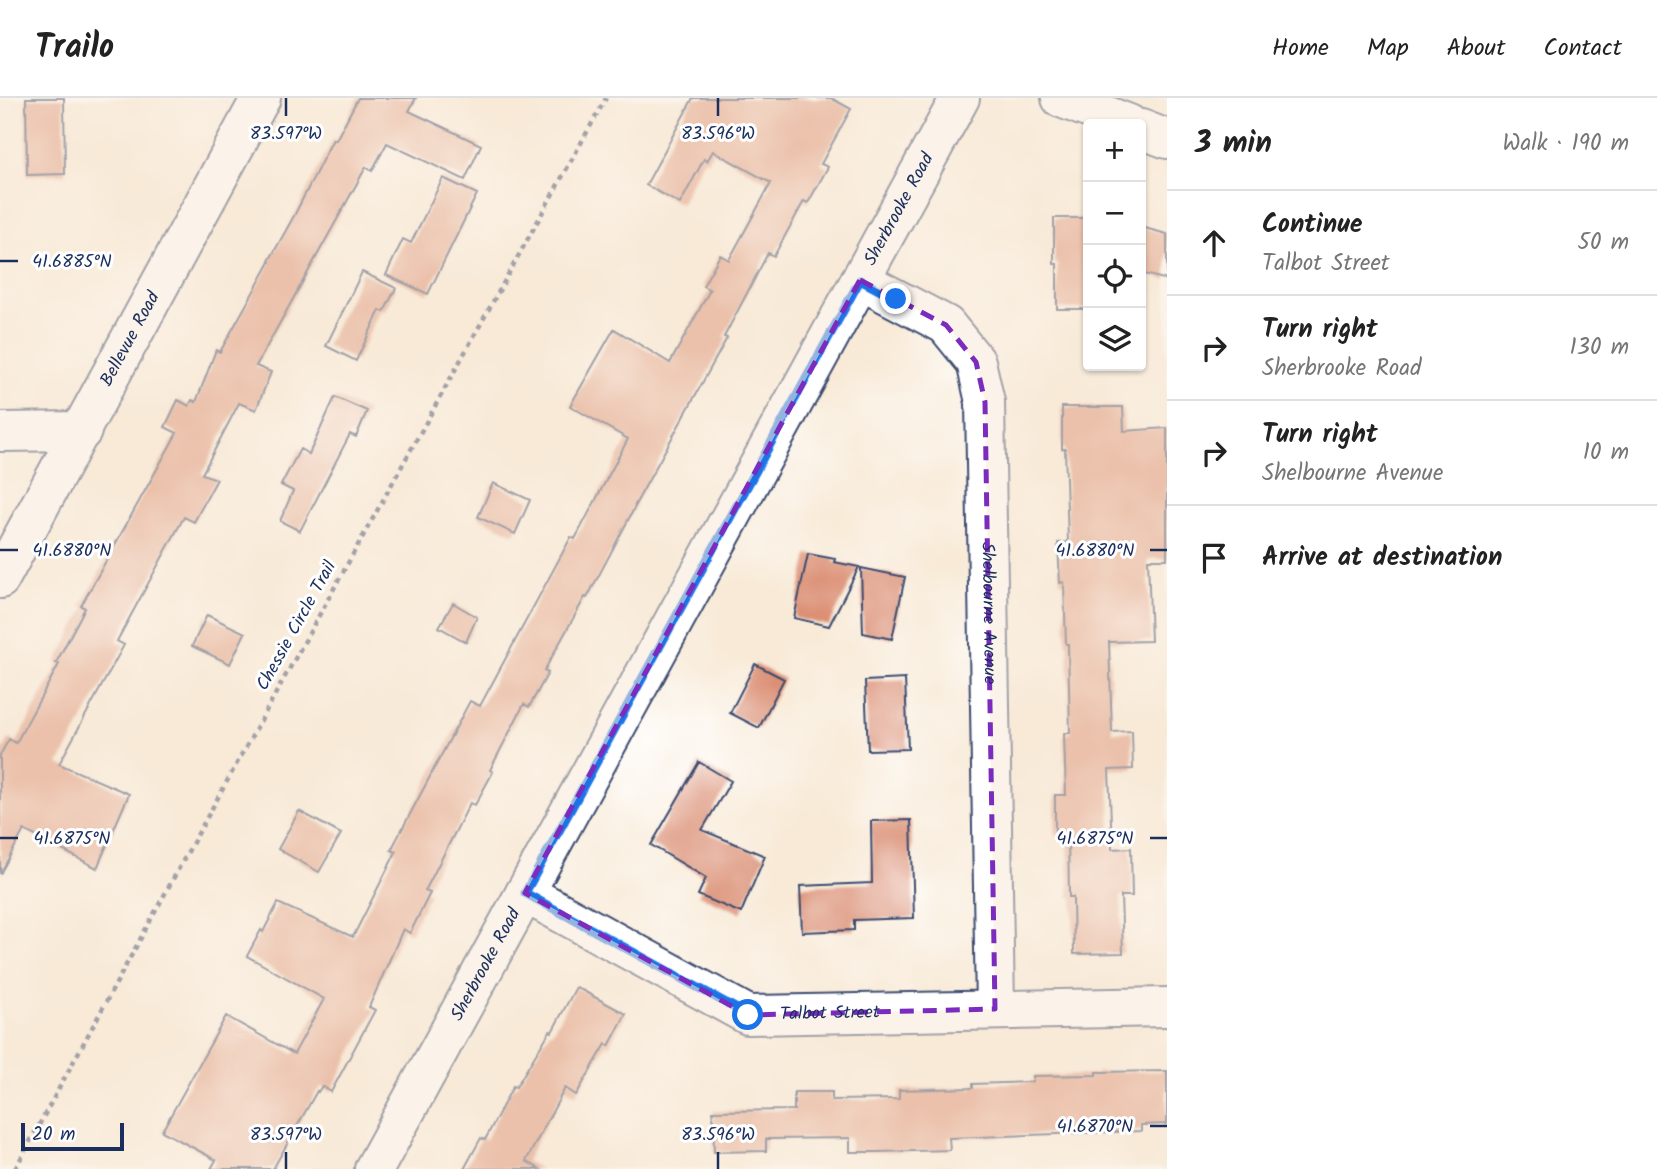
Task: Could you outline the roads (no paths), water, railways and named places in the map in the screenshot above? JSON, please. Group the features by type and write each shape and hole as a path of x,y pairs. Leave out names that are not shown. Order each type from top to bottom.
{"street":[{"name":"Bellevue Road","path":"0,579 261,98"},
{"name":"Sherbrooke Road","path":"374,1169 960,98"},
{"path":"1061,98 1116,119"},
{"path":"1146,131 1167,139"},
{"name":"Shelbourne Avenue","path":"860,280 946,325 976,362 985,402 995,1009"},
{"path":"0,432 82,431"},
{"name":"Talbot Street","path":"525,893 748,1015 1167,1007"}]}
